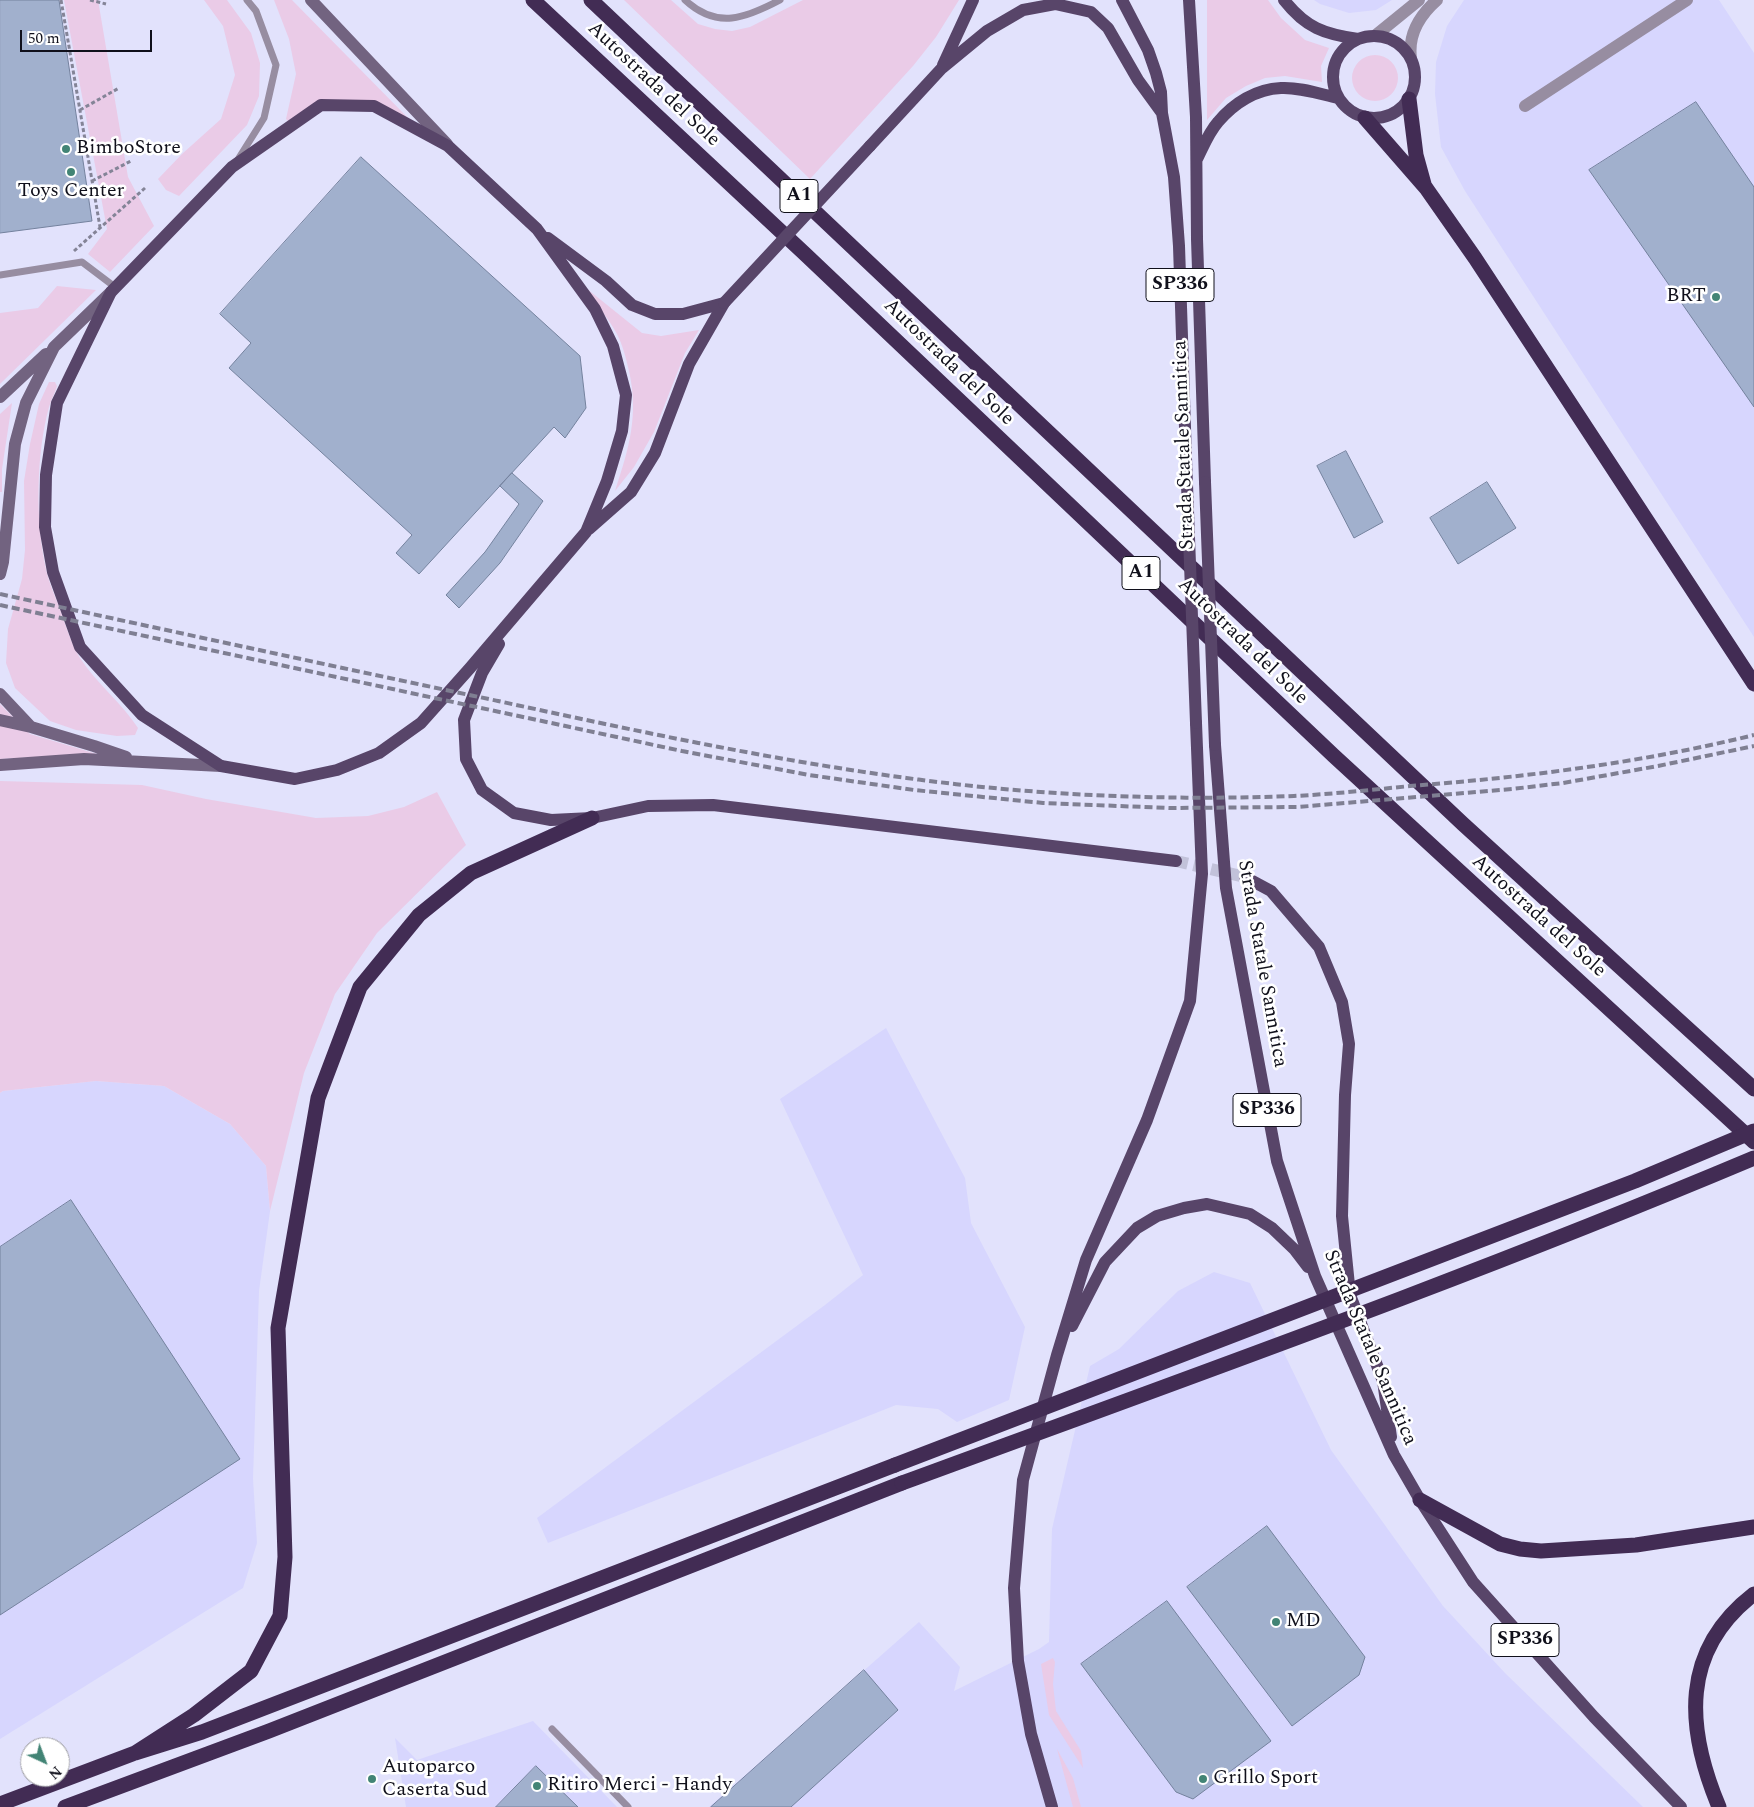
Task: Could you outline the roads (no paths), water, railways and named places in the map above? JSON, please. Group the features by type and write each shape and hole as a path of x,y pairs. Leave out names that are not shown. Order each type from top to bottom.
{"highway":[{"name":"Autostrada del Sole","path":"533,0 805,254 1334,756 1754,1142"},
{"name":"Autostrada del Sole","path":"591,0 1442,805 1754,1089"},
{"path":"1409,99 1416,155 1426,188"},
{"path":"1365,118 1426,188 1476,258 1754,684"},
{"path":"136,1753 194,1714 250,1671 280,1616 285,1557 278,1328 318,1098 360,987 419,915 471,873 592,818"},
{"path":"0,1804 136,1753 202,1732 1626,1185 1754,1131"},
{"path":"65,1807 278,1727 902,1483 1404,1297 1650,1202 1754,1158"},
{"path":"1420,1500 1500,1544 1520,1549 1541,1551 1636,1546 1754,1527"},
{"path":"1719,1807 1702,1759 1695,1726 1696,1693 1703,1661 1717,1631 1738,1607 1754,1594"}],"main road":[{"path":"311,0 448,146 536,230 606,282 632,306 655,314 683,314 724,303"},
{"name":"Strada Statale Sannitica","path":"942,68 974,0"},
{"name":"Strada Statale Sannitica","path":"1057,1355 1086,1260 1148,1120 1190,1001 1202,874 1179,246 1175,187 1162,113 1161,92 1156,73 1148,50 1122,0"},
{"name":"Strada Statale Sannitica","path":"1188,0 1196,117 1205,482 1215,746 1226,888 1275,1151 1315,1276 1394,1455 1420,1500 1472,1582 1594,1717 1681,1807"},
{"path":"1284,0 1295,13 1316,29 1335,36 1358,38 1376,35 1387,37 1405,49 1411,58 1415,72 1414,86 1404,106 1382,118 1365,118 1350,111 1338,98 1334,87 1332,76 1340,53 1358,38"},
{"name":"Strada Statale Sannitica","path":"586,532 631,492 655,453 689,364 724,303 942,68 987,31 1023,10 1055,4 1091,12 1108,28 1138,80 1162,113"},
{"path":"1196,161 1217,123 1239,101 1257,92 1281,88 1304,90 1338,98"},
{"path":"0,397 113,289 232,167 321,105 374,106 448,146"},
{"path":"0,765 84,759 220,766 295,779 337,770 379,754 421,723 586,532 607,481 622,431 626,394 613,346 595,309 536,230"},
{"path":"113,289 57,403 46,475 45,527 53,572 80,647 142,715 220,766"},
{"path":"0,574 3,562 3,521 16,444 26,403 54,347"},
{"path":"520,609 482,673 464,720 466,759 482,790 514,813 551,820 592,818 648,806 713,805 1176,861"},
{"path":"0,694 31,727"},
{"path":"0,720 31,727 94,746 138,762"},
{"path":"1245,877 1272,891 1319,947 1342,1002 1349,1044 1345,1094 1342,1216 1350,1295 1383,1380 1394,1455"},
{"name":"SP336","path":"1057,1355 1105,1262 1137,1228 1157,1216 1207,1204 1250,1214 1272,1228 1295,1250 1315,1276"},
{"path":"1050,1804 1031,1734 1018,1661 1014,1588 1023,1480 1057,1355"}],"street":[{"path":"1376,35 1419,0"},
{"path":"1411,58 1410,50 1414,29 1426,9 1437,0"},
{"path":"1525,106 1687,0"}],"lane":[{"path":"232,167 264,118 276,65 256,12 246,0"},
{"path":"684,0 705,14 723,18 737,18 755,13 780,0"},
{"path":"0,275 82,262 113,289"},
{"path":"552,1729 628,1807"}],"tunnel":[{"path":"1176,861 1245,877"}],"railway":[{"path":"0,594 557,714 734,750 913,779 1013,790 1173,797 1254,797 1323,794 1583,768 1669,754 1754,735"},
{"path":"0,605 682,751 809,775 914,790 1043,803 1169,808 1298,807 1563,783 1754,746"}],"place":[{"name":"BimboStore","path":"66,149"},
{"name":"Toys Center","path":"71,172"},
{"name":"BRT","path":"1716,297"},
{"name":"MD","path":"1276,1622"},
{"name":"Autoparco Caserta Sud","path":"372,1779"},
{"name":"Grillo Sport","path":"1203,1779"},
{"name":"Ritiro Merci - Handy","path":"537,1786"}]}
